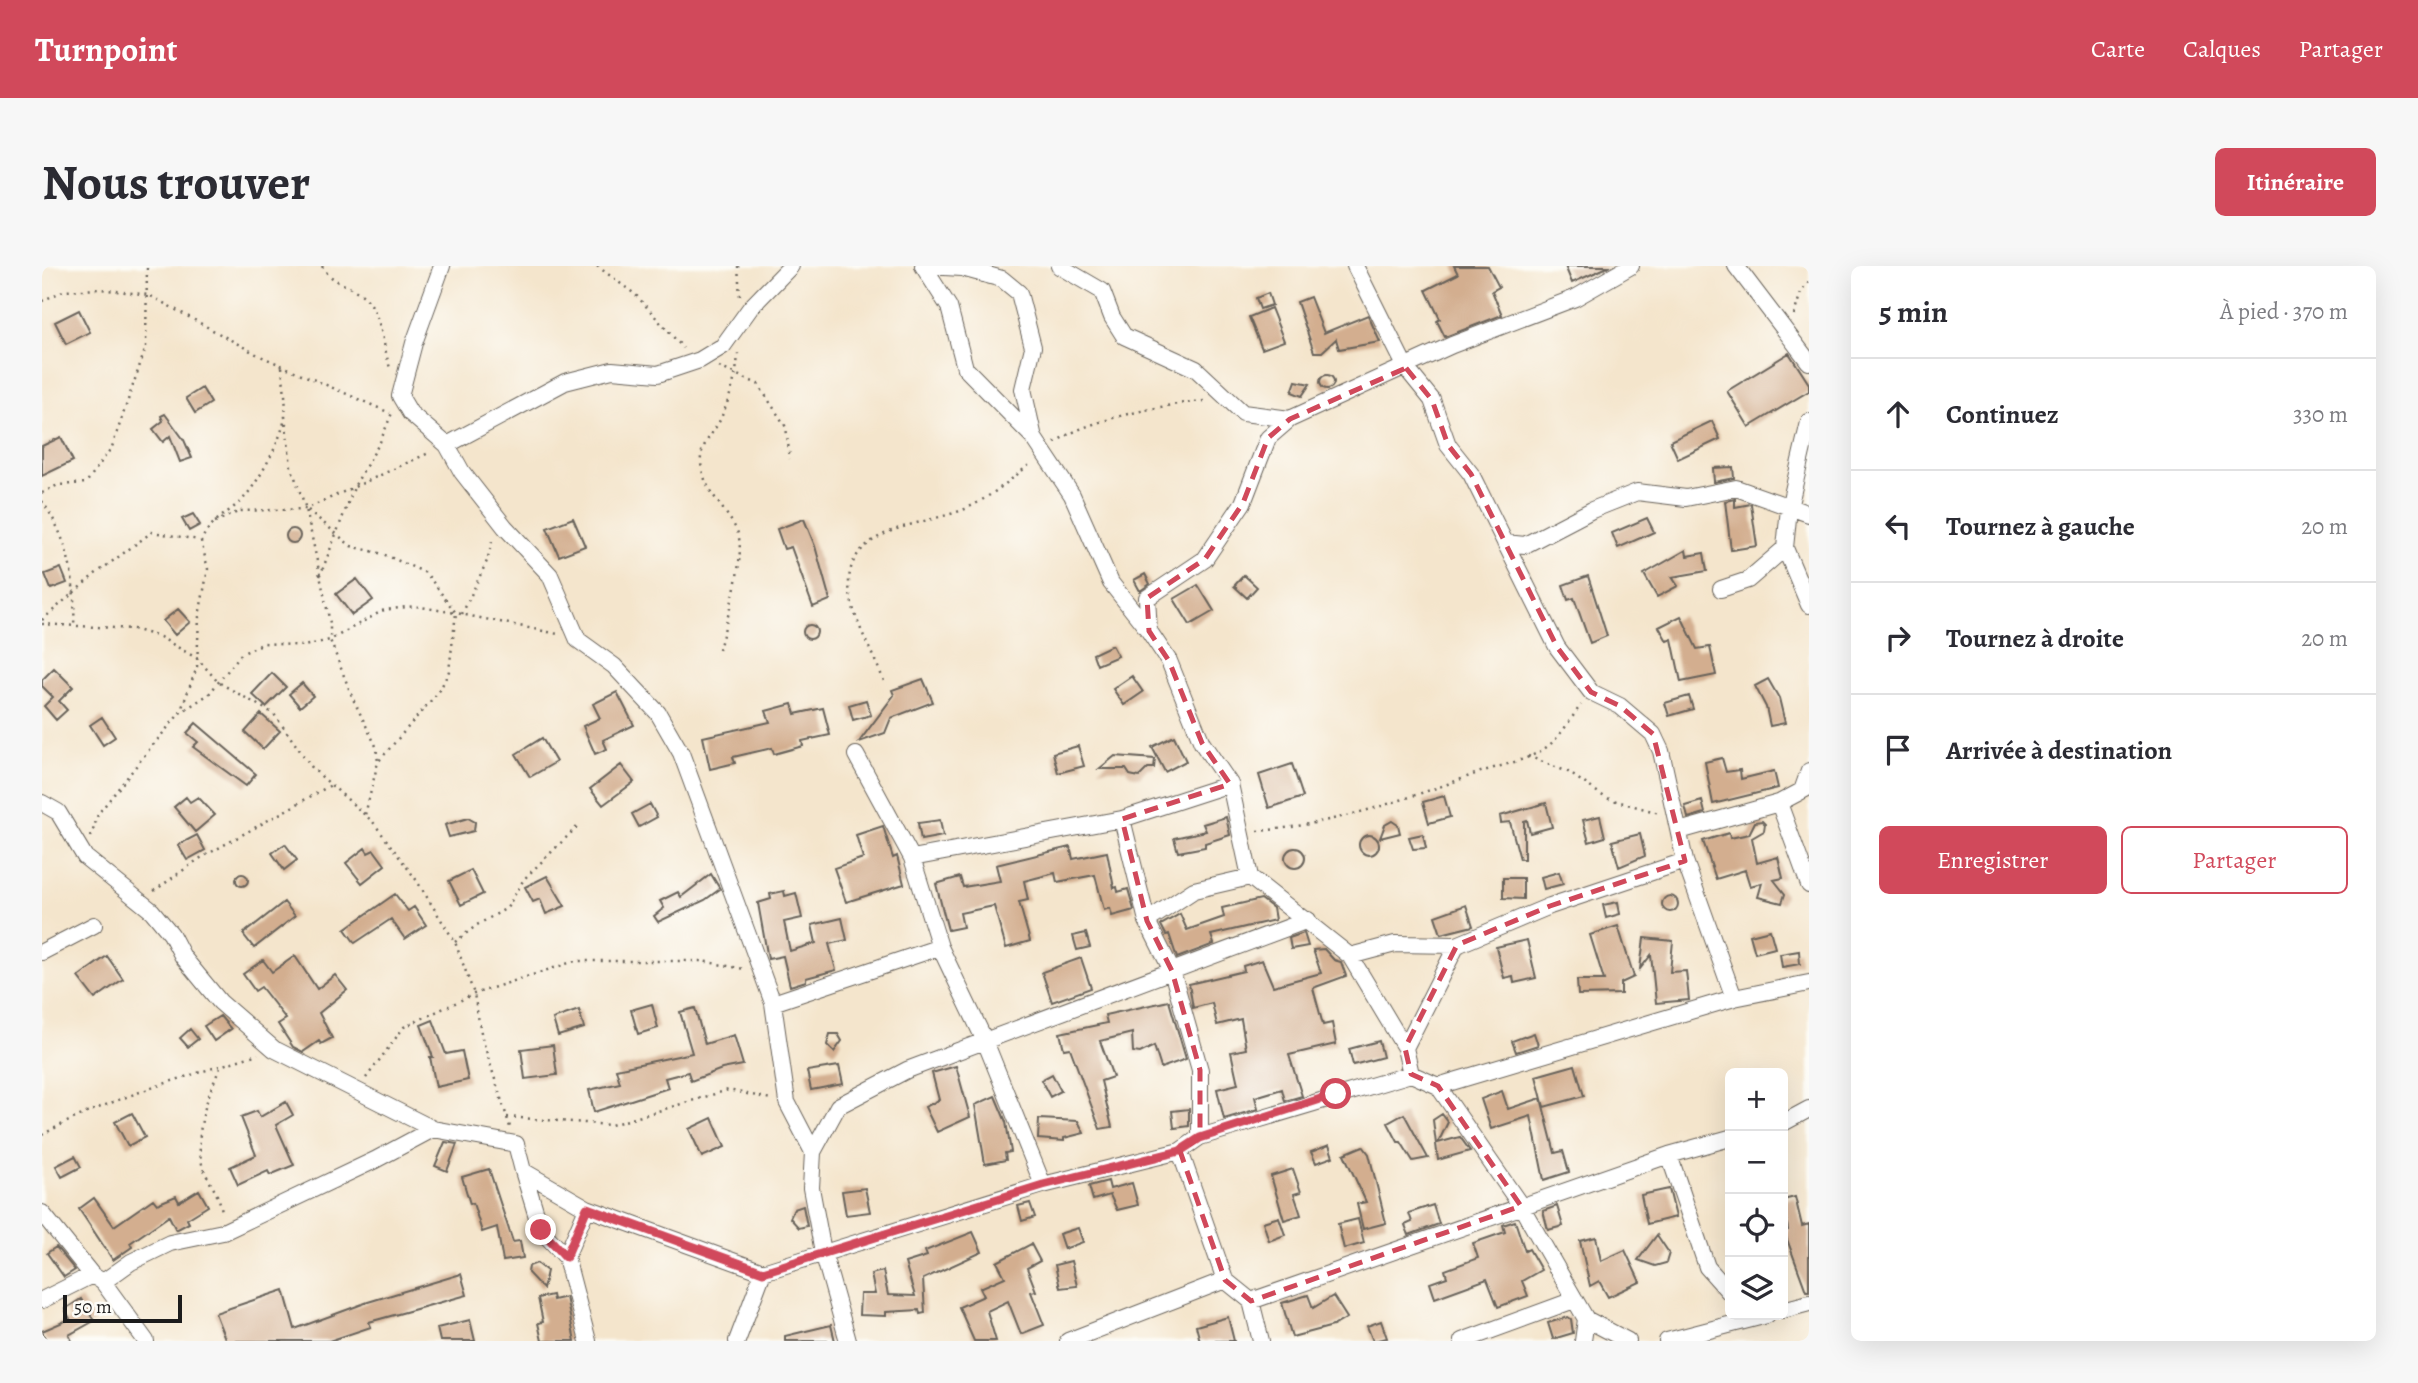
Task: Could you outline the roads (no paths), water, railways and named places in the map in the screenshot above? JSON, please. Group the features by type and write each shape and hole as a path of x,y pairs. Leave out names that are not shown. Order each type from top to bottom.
{"street":[{"path":"442,266 414,343 400,396 410,413 447,444 462,472 550,575 578,640 614,666 658,712 681,753 773,1003 787,1102 813,1152"},
{"path":"447,444 565,382 612,370 658,374 700,360 723,346 738,324 791,266"},
{"path":"925,266 966,267 1002,279 1019,293 1033,347 1023,389 1034,438"},
{"path":"925,266 949,307 965,368 1034,438 1072,495 1111,583 1149,631 1169,662 1202,743 1230,784 1250,877 1308,920 1350,956 1405,1048 1411,1074"},
{"path":"1059,266 1102,291 1112,317 1124,337 1196,369 1243,413 1290,419"},
{"path":"1355,266 1406,368 1432,400 1448,445 1471,474 1557,647 1591,692 1619,706 1653,734 1661,751 1685,861 1734,998"},
{"path":"1149,631 1147,598 1205,559 1243,503 1268,438 1290,419 1452,345 1575,298 1631,266"},
{"path":"1736,266 1809,362"},
{"path":"1809,422 1789,508 1785,548 1809,605"},
{"path":"1505,544 1525,545 1592,510 1637,492 1686,498 1736,488 1809,514"},
{"path":"1721,589 1748,580 1785,548"},
{"path":"856,755 912,858 940,947 985,1041 1043,1185"},
{"path":"1678,824 1779,803 1806,787 1809,771"},
{"path":"912,858 1122,819 1230,784"},
{"path":"42,803 58,812 85,857 140,901 171,934 183,957 220,1002 274,1049 433,1129 516,1144 541,1230 566,1257 588,1341"},
{"path":"1779,803 1809,885"},
{"path":"1122,819 1147,921 1172,971 1200,1070 1200,1138"},
{"path":"1350,956 1395,944 1457,945 1550,906 1685,861"},
{"path":"1147,921 1194,890 1250,877"},
{"path":"848,1341 824,1252 811,1188 813,1152 838,1105 907,1070 1308,920"},
{"path":"42,952 94,926"},
{"path":"1405,1048 1457,945"},
{"path":"773,1003 940,947"},
{"path":"1438,1086 1734,998 1809,983"},
{"path":"523,1171 587,1208 763,1272 1043,1185 1180,1151 1200,1138 1411,1074 1438,1086 1521,1206 1586,1320 1628,1341"},
{"path":"1788,1120 1809,1109"},
{"path":"42,1300 98,1278 170,1243 223,1231 362,1167 433,1129"},
{"path":"1251,1301 1669,1155 1725,1139"},
{"path":"1180,1151 1225,1280 1251,1301 1261,1341"},
{"path":"1669,1155 1707,1267 1725,1287"},
{"path":"566,1257 587,1208"},
{"path":"42,1213 98,1278 146,1341"},
{"path":"737,1341 763,1272"},
{"path":"1068,1341 1225,1280"},
{"path":"1462,1341 1574,1300"},
{"path":"1788,1309 1809,1304"},
{"path":"1583,1341 1586,1320"},
{"path":"1667,1341 1742,1320"}]}
